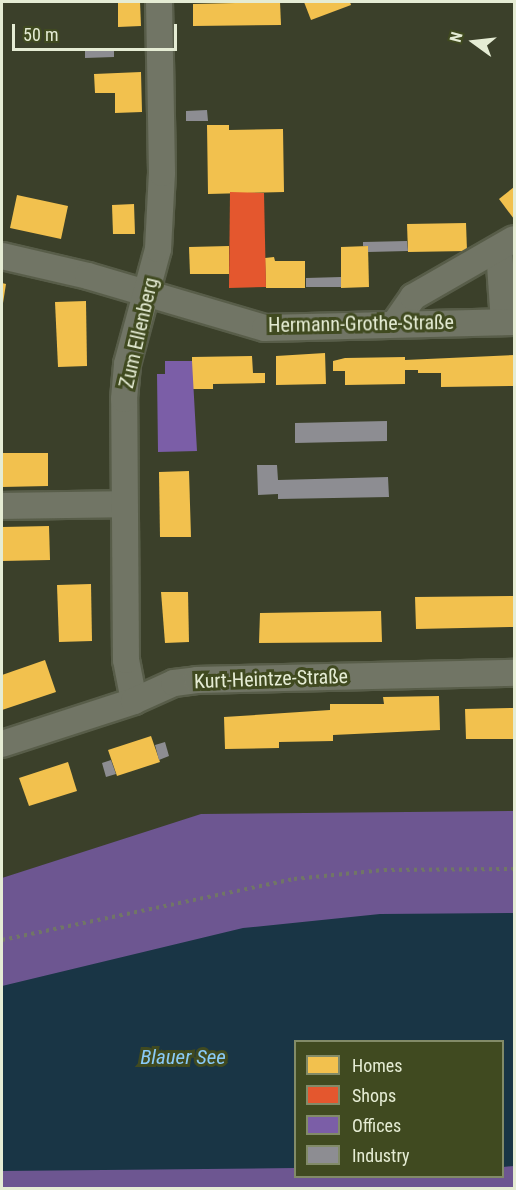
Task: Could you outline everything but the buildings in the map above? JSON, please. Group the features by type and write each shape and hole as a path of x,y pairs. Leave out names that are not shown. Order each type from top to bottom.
{"street":[{"name":"Zum Ellenberg","path":"134,701 126,660 123,504 127,364 158,249 160,219 159,2"},
{"path":"395,323 413,297 507,244 509,322"},
{"name":"Hermann-Grothe-Straße","path":"2,256 88,276 146,296 265,328 395,323 509,322"},
{"path":"2,506 123,504"},
{"name":"Kurt-Heintze-Straße","path":"2,744 134,701 174,683 197,680 514,673"}],"path":[{"path":"2,940 294,879 384,870 514,869"}],"shaded area":[{"path":"514,811 514,1188 2,1188 2,878 201,814"}],"water":[{"name":"Blauer See","path":"514,913 514,1166 504,1167 504,1040 294,1040 294,1168 2,1171 2,986 243,928 380,914"}]}
